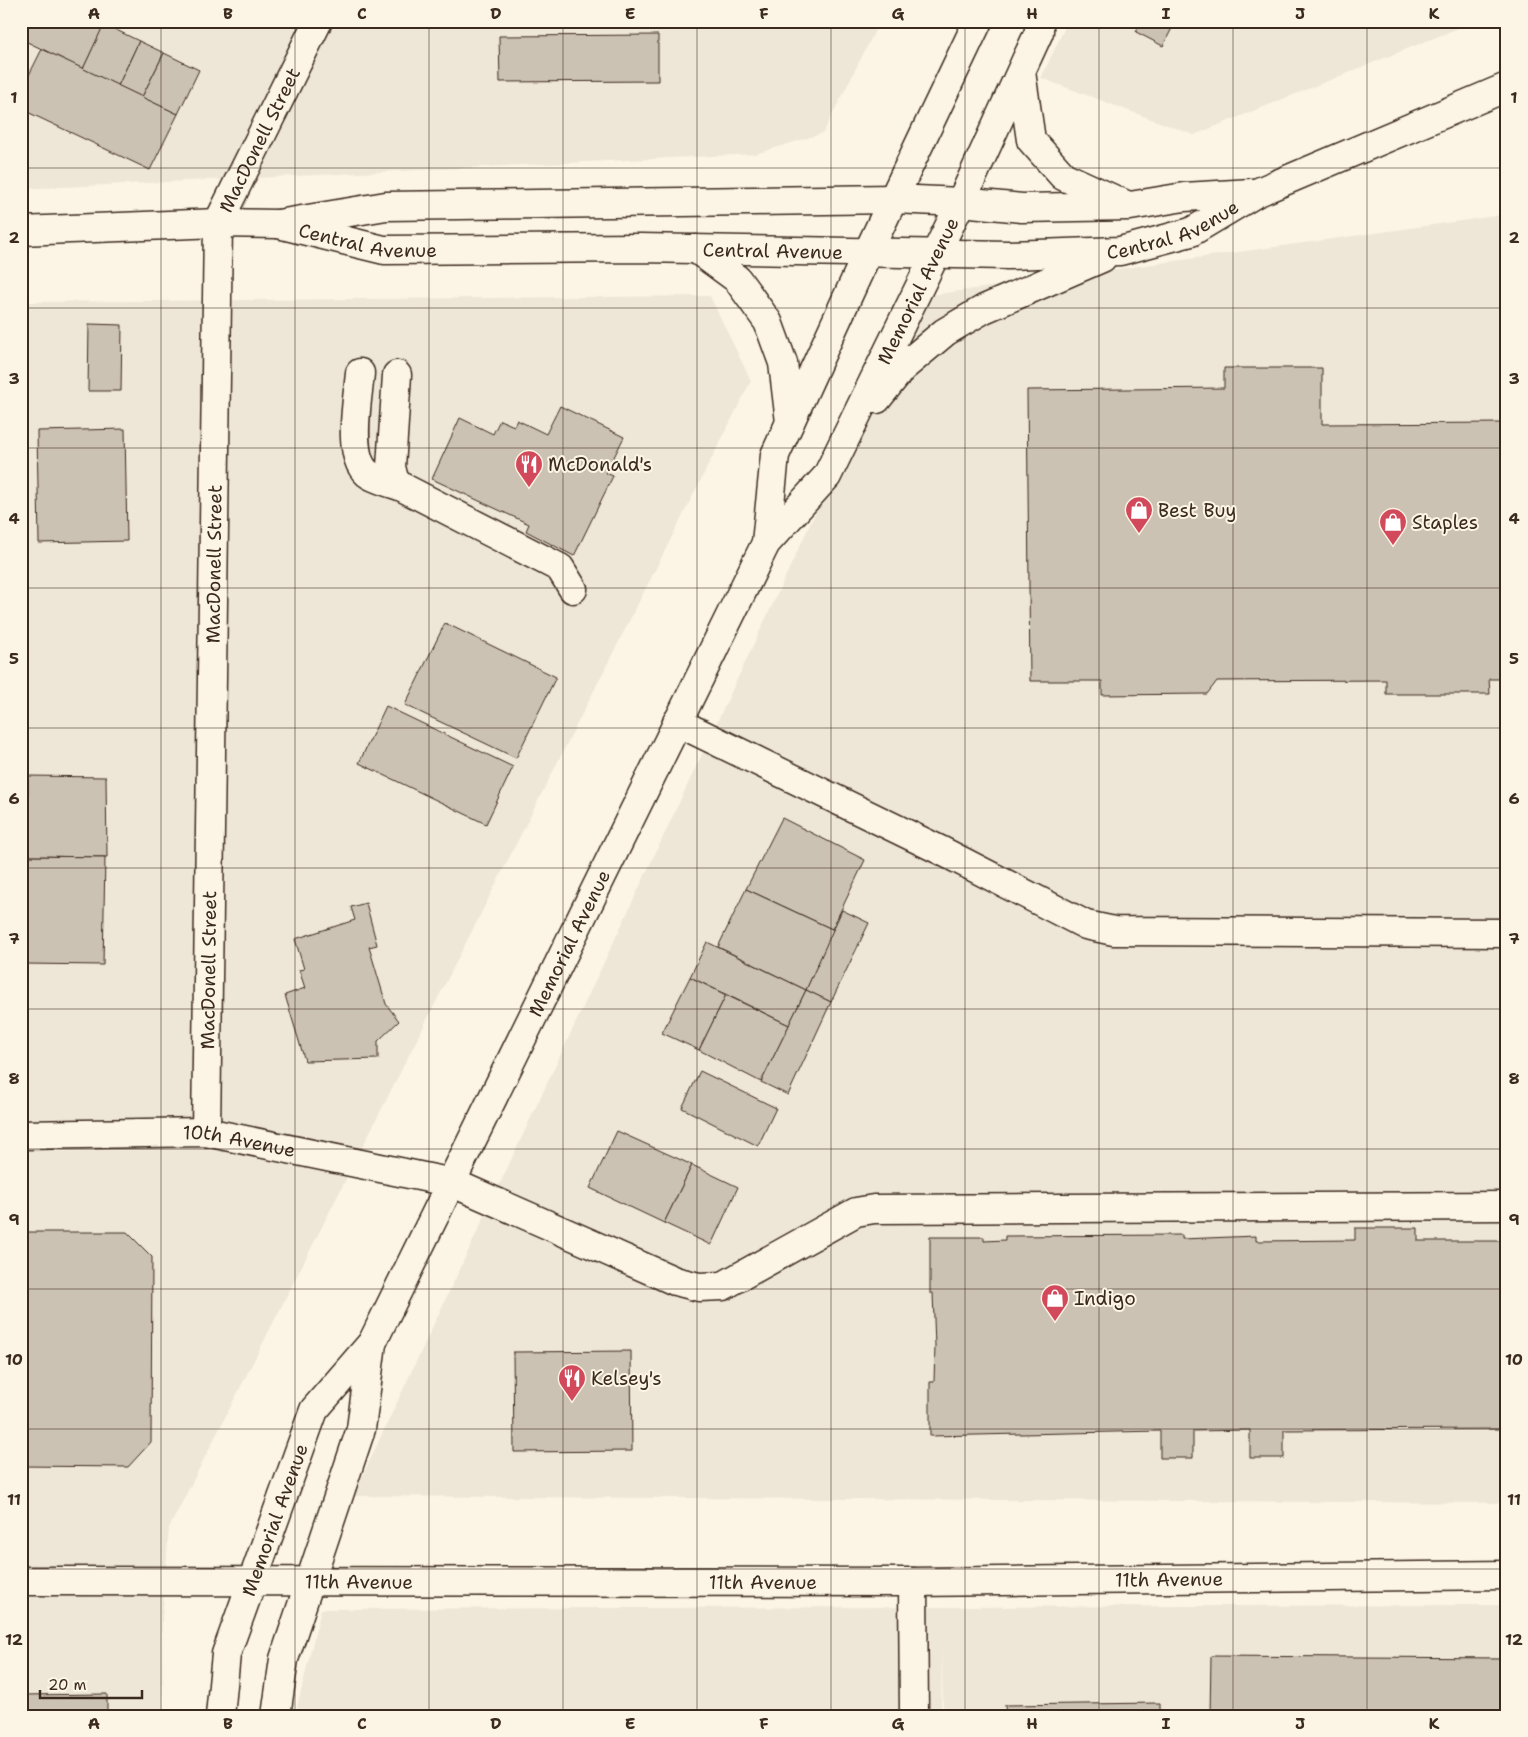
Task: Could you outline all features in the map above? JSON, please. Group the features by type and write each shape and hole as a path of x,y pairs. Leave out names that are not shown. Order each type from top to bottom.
{"main road":[{"name":"MacDonell Street","path":"206,1132 218,223 318,21"},
{"name":"Memorial Avenue","path":"766,543 775,455 868,252 978,21"},
{"name":"Memorial Avenue","path":"220,1716 226,1654 314,1410 372,1343 452,1183 676,722 766,543 827,476 961,202 1039,32 1039,21"},
{"path":"1020,72 1031,140 1063,176 1130,206"},
{"name":"Central Avenue","path":"278,224 384,250 696,249 1008,255 1120,251 1191,232 1256,193 1507,88"},
{"name":"Central Avenue","path":"21,231 218,223 278,224 386,206 893,199 961,202 1022,208 1130,206 1184,197 1256,193"},
{"path":"696,249 737,279 768,322 783,363 790,422"},
{"path":"846,437 902,368 945,332 984,309 1120,251"},
{"path":"360,373 354,433 355,451 365,471 370,475 400,486 560,568 573,589"},
{"path":"397,375 391,467 394,479 400,486"},
{"path":"676,722 942,851 1086,926 1114,931 1507,933"},
{"name":"10th Avenue","path":"21,1135 206,1132 452,1183 675,1281 699,1287 723,1286 856,1212 874,1210 1507,1206"},
{"name":"Memorial Avenue","path":"276,1716 284,1659 361,1428 372,1343"},
{"name":"11th Avenue","path":"21,1581 914,1582 1507,1575"},
{"path":"914,1582 914,1716"}],"shaded area":[{"path":"21,21 880,21 823,133 756,154 21,189"},
{"path":"1068,21 1476,21 1194,135 1041,78"},
{"path":"1507,211 1507,1503 353,1496 917,297 1496,216"},
{"path":"710,296 751,381 169,1528 162,1620 163,1716 21,1716 21,302"},
{"path":"1507,1605 1507,1716 943,1716 942,1647 941,1716 295,1716 321,1609"}],"building":[{"path":"21,21 106,21 83,69 21,39"},
{"path":"1142,21 1175,22 1163,46 1136,32"},
{"path":"104,24 139,41 118,86 83,69"},
{"path":"658,35 658,81 500,82 499,36"},
{"path":"139,41 164,53 142,97 118,86"},
{"path":"42,49 178,114 150,170 21,109 21,91"},
{"path":"164,53 199,70 178,114 142,97"},
{"path":"89,324 122,325 121,391 88,391"},
{"path":"1224,368 1322,368 1322,424 1507,423 1507,679 1489,679 1490,694 1386,694 1386,680 1217,681 1207,694 1102,695 1102,681 1030,681 1027,390 1224,388"},
{"name":"McDonald's","path":"560,406 624,437 606,473 613,476 574,556 526,531 529,524 432,479 460,418 493,434 500,420 514,426 517,420 546,434"},
{"path":"125,429 127,541 39,543 37,431"},
{"path":"445,623 556,677 516,758 405,705"},
{"path":"386,706 513,767 486,824 359,763"},
{"path":"28,776 106,777 107,857 27,856"},
{"path":"782,818 865,860 832,929 746,889"},
{"path":"27,856 105,857 103,965 25,964"},
{"path":"746,889 834,930 806,990 718,947"},
{"path":"366,903 377,945 369,947 386,1004 399,1021 378,1041 378,1059 305,1061 285,995 305,988 299,970 304,969 295,939 355,920 351,907"},
{"path":"842,910 869,923 831,1002 806,990"},
{"path":"707,942 806,990 789,1025 690,977"},
{"path":"690,977 726,995 699,1050 662,1033"},
{"path":"806,990 831,1002 788,1095 761,1082"},
{"path":"726,995 789,1025 761,1082 699,1050"},
{"path":"700,1071 776,1108 758,1146 682,1108"},
{"path":"617,1131 692,1165 664,1223 590,1188"},
{"path":"692,1165 738,1187 711,1245 664,1223"},
{"path":"1355,1228 1418,1228 1418,1241 1507,1241 1507,1429 1284,1430 1284,1458 1250,1458 1250,1430 1193,1431 1193,1458 1160,1458 1160,1431 930,1436 930,1382 934,1382 935,1346 933,1293 930,1293 930,1237 984,1237 984,1241 1005,1240 1005,1236 1182,1235 1182,1239 1256,1236 1256,1241 1355,1240"},
{"path":"21,1232 127,1232 152,1257 151,1442 128,1467 21,1466"},
{"name":"Kelsey's","path":"631,1351 632,1451 514,1452 513,1352"},
{"path":"1211,1656 1507,1658 1507,1716 1210,1716"},
{"path":"107,1694 107,1716 21,1716 21,1695"},
{"path":"1160,1703 1160,1716 1006,1716 1005,1705"}],"place":[{"name":"McDonald's","path":"529,488"},
{"name":"Best Buy","path":"1139,534"},
{"name":"Staples","path":"1393,546"},
{"name":"Indigo","path":"1055,1322"},
{"name":"Kelsey's","path":"572,1402"}]}
